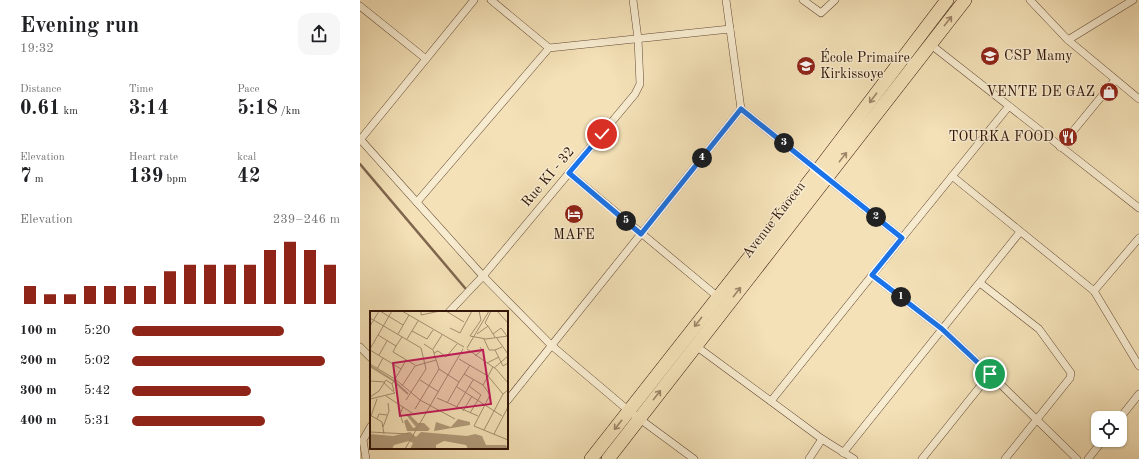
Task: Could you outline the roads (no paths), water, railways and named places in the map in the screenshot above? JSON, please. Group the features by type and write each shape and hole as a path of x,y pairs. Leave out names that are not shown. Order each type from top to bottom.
{"highway":[{"name":"Avenue Kaocen","path":"591,459 634,415 696,346 947,0"},
{"name":"Avenue Kaocen","path":"608,459 634,415 718,297 822,174 965,0"}],"street":[{"path":"474,0 360,139 483,276 551,345 634,415 694,459"},
{"path":"491,0 549,48"},
{"name":"Rue KI - 32","path":"450,311 483,276 638,89 640,84 638,39 633,0"},
{"path":"726,0 741,109 902,238"},
{"path":"803,0 821,13 835,0"},
{"path":"1030,0 1068,40 1139,99"},
{"path":"1068,40 1134,0"},
{"path":"360,6 426,59"},
{"path":"417,202 549,48 730,29"},
{"path":"930,44 1139,208"},
{"path":"1060,147 1115,80"},
{"path":"771,401 1009,106"},
{"path":"508,400 741,109"},
{"path":"569,173 718,297"},
{"path":"952,176 1094,291 1139,366"},
{"path":"843,453 1020,232"},
{"path":"1094,291 1139,238"},
{"path":"872,275 942,329 1077,459"},
{"path":"980,283 1039,329 1071,373 1070,378 1005,459"},
{"path":"696,346 822,439 854,459"},
{"path":"360,347 370,357"},
{"path":"922,459 990,374"},
{"path":"1126,411 1139,394"},
{"path":"366,459 363,440 370,428"},
{"path":"809,459 822,439"},
{"path":"1088,459 1097,447"}],"waterway":[{"path":"360,164 465,288"}],"place":[{"name":"CSP Mamy","path":"990,56"},
{"name":"École Primaire Kirkissoye","path":"806,66"},
{"name":"VENTE DE GAZ","path":"1109,92"},
{"name":"TOURKA FOOD","path":"1068,137"},
{"name":"MAFE","path":"574,214"}]}
